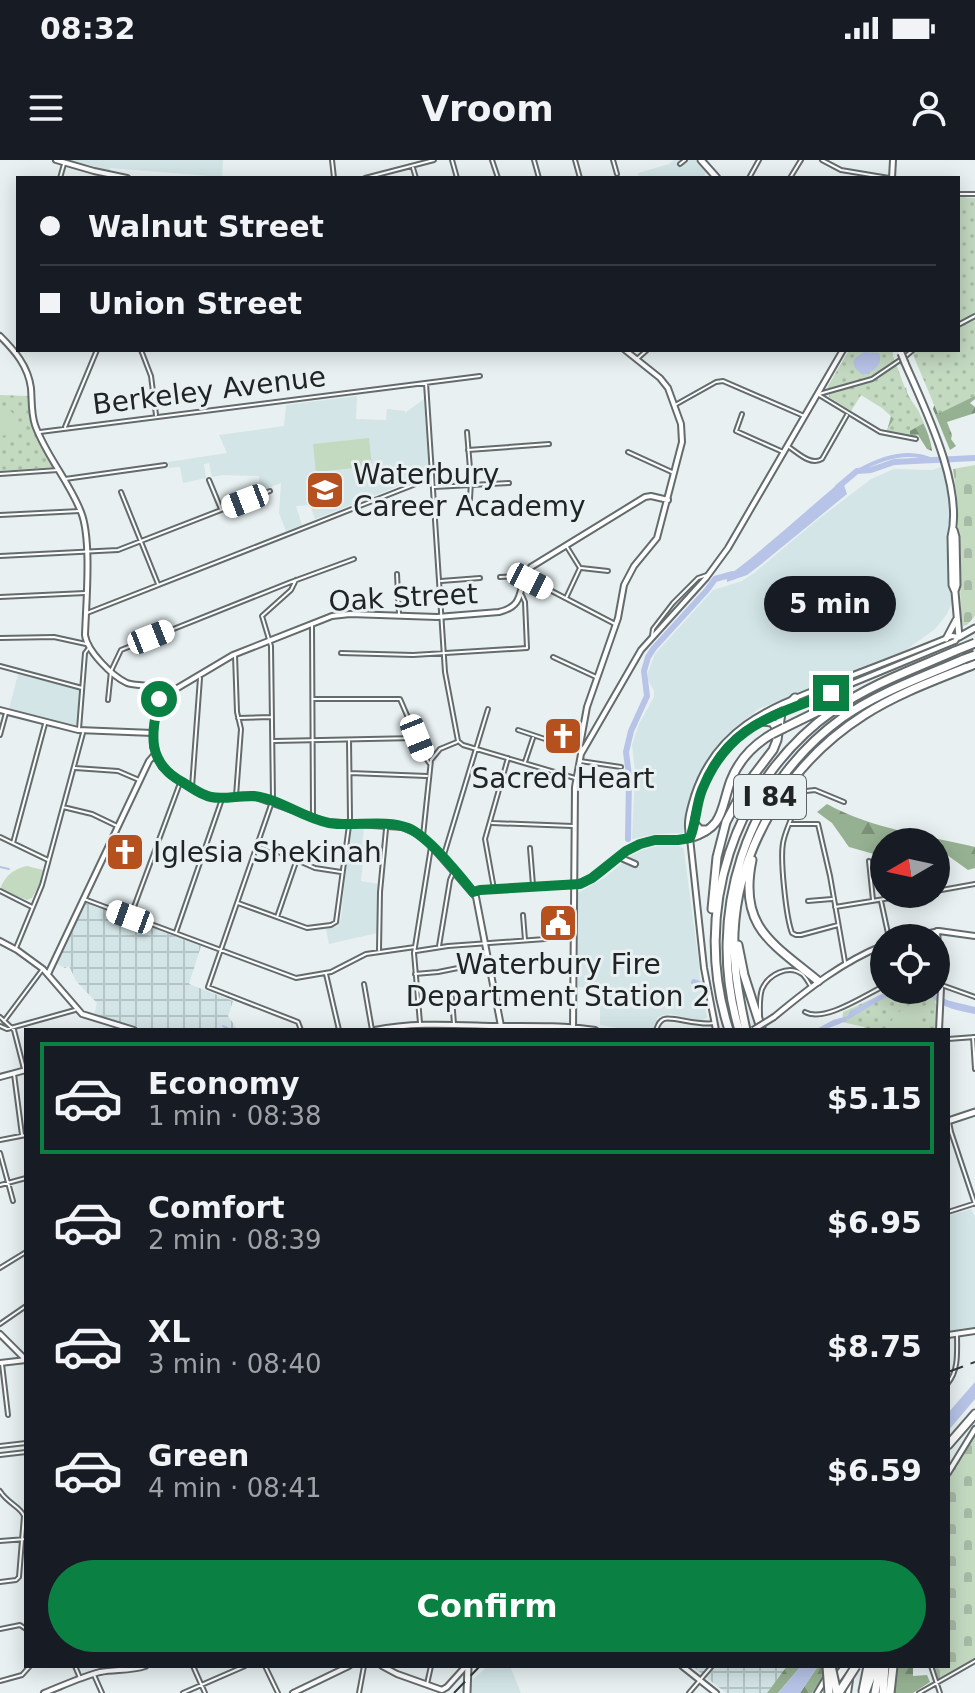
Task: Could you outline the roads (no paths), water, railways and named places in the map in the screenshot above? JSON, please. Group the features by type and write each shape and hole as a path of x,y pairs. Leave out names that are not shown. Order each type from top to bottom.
{"highway":[{"name":"I 84","path":"729,1028 717,979 715,935 718,894 736,831 758,790 781,758 831,712 859,694 975,643"},
{"name":"I 84","path":"739,1028 727,971 731,893 748,837 778,783 798,758 839,721 882,695 964,659 974,660"},
{"path":"746,1028 735,962 734,930 740,888 749,857 787,786 807,761 851,724 891,700 974,660"},
{"path":"690,838 709,830 720,817 730,783 752,748 850,695 859,694"},
{"path":"715,935 711,926 713,890 722,832 741,793 773,750 781,713 795,698"},
{"path":"761,721 773,723 778,732"},
{"path":"770,814 751,865 748,890 751,909 756,923 768,939 814,983"},
{"path":"693,823 700,830 709,830"},
{"path":"737,914 742,968 758,1028"},
{"path":"950,1443 975,1415"},
{"path":"833,1668 840,1693"},
{"path":"840,1693 853,1668"},
{"path":"864,1693 868,1668"},
{"path":"864,1693 879,1668"},
{"path":"875,1693 880,1668"},
{"path":"880,1668 883,1693"},
{"path":"890,1693 893,1668"},
{"path":"827,1693 844,1669"}],"main road":[{"path":"56,160 118,176"},
{"path":"701,160 712,176"},
{"path":"0,336 18,355 27,372 38,432 81,511 86,530 85,613 88,646 111,671 129,684 155,689 159,699 153,733 155,754 163,768 180,782 206,796 256,797 331,823 387,825 406,828 422,837 473,892 478,904 501,1026"},
{"path":"399,1028 454,1025 573,1028 576,779 587,707 616,625 624,585 634,566 656,540 683,436 669,390 662,380 627,352"},
{"path":"581,754 639,653 709,575 744,522 842,352"},
{"path":"900,352 945,465 956,535 956,619 959,637 974,660"},
{"path":"521,594 524,577 530,568 645,497 668,500"},
{"name":"Oak Street","path":"159,699 235,654 337,615 441,617 504,611 515,604 521,594"},
{"path":"946,639 956,619"},
{"path":"690,838 700,794 712,764 739,736 761,721 951,642 975,628"},
{"path":"716,1028 704,968 687,828 701,779 726,742 766,711 946,639 959,637"},
{"path":"3,711 81,731 153,733"},
{"path":"48,974 155,754"},
{"path":"574,883 587,881 633,847 646,842 690,838"},
{"path":"619,857 635,864"},
{"path":"950,933 975,936"},
{"path":"0,941 43,969 76,1010 87,1017 123,1028"},
{"path":"759,1028 814,983 870,951"},
{"path":"939,1028 940,1004"},
{"path":"0,1077 24,1070"},
{"path":"950,1120 975,1112"},
{"path":"950,1335 975,1331"},
{"path":"0,1334 24,1358"},
{"path":"1,1362 24,1360"},
{"path":"950,1470 975,1429"},
{"path":"44,1693 111,1668 126,1671 137,1668"},
{"path":"293,1693 345,1668"},
{"path":"392,1669 442,1691 465,1668"},
{"path":"467,1668 467,1693"},
{"path":"685,1668 716,1693"},
{"path":"817,1693 831,1668"}],"street":[{"path":"373,176 434,160"},
{"path":"613,160 617,174"},
{"path":"680,164 685,160"},
{"path":"822,160 841,170 885,176"},
{"path":"61,176 64,163"},
{"path":"412,166 415,176"},
{"path":"64,428 96,352"},
{"path":"142,352 151,376 156,417"},
{"path":"637,360 645,352"},
{"path":"818,394 872,379 910,352"},
{"name":"Berkeley Avenue","path":"38,432 480,376"},
{"path":"675,405 723,381 805,417"},
{"path":"426,383 445,677 459,741 463,745 576,779"},
{"path":"818,394 883,433 916,439"},
{"path":"742,414 736,431 817,462 822,459 848,413"},
{"path":"467,432 470,499"},
{"path":"468,450 549,444"},
{"path":"628,452 675,474"},
{"path":"64,479 165,465"},
{"path":"0,474 59,470"},
{"path":"85,613 432,478"},
{"path":"209,480 221,510"},
{"path":"433,487 509,483"},
{"path":"0,556 118,550 270,491"},
{"path":"121,492 159,585"},
{"path":"0,515 81,511"},
{"path":"566,545 579,568"},
{"path":"108,700 111,671 122,649 354,559"},
{"path":"579,568 608,571"},
{"path":"565,599 579,568"},
{"path":"397,574 399,616"},
{"path":"500,577 524,577 616,625"},
{"path":"439,581 480,578"},
{"path":"296,580 291,590 263,615 270,640 272,802 209,988 296,1021 300,1028"},
{"path":"0,597 86,593"},
{"path":"341,653 443,654 528,647 525,602 521,594"},
{"path":"312,624 313,818"},
{"path":"0,638 54,637 88,646 82,688 81,731 74,767 41,888 16,949"},
{"path":"235,654 241,729 236,797"},
{"path":"553,657 597,678"},
{"path":"0,666 82,688"},
{"path":"192,788 200,674"},
{"path":"313,699 400,699 430,764"},
{"path":"443,859 488,709"},
{"path":"0,735 3,711"},
{"path":"238,718 272,717"},
{"path":"13,843 45,722"},
{"path":"518,730 576,749 581,754"},
{"path":"525,764 533,735"},
{"path":"272,741 417,738"},
{"path":"237,903 309,929 334,924 338,917 349,824 349,740"},
{"path":"422,837 430,764 437,751 459,741"},
{"path":"494,889 485,841 508,758"},
{"path":"580,761 621,767"},
{"path":"74,767 118,771 140,780"},
{"path":"349,773 428,776"},
{"path":"130,917 180,782"},
{"path":"838,925 801,935 793,934 782,859 783,843 806,791 812,789 844,802"},
{"path":"175,933 222,798"},
{"path":"63,807 92,814 118,827"},
{"path":"490,822 574,826"},
{"path":"790,824 818,824 845,963"},
{"path":"380,951 380,892 387,825"},
{"path":"0,837 49,860"},
{"path":"258,843 318,869 342,872"},
{"path":"421,1026 415,949 432,846"},
{"path":"530,848 533,886"},
{"path":"277,918 297,860"},
{"path":"869,861 870,869"},
{"path":"439,948 454,871"},
{"path":"473,892 574,883"},
{"path":"950,888 975,884"},
{"path":"0,891 33,908"},
{"path":"83,899 294,977 305,978 326,974 365,954 380,951 574,937"},
{"path":"808,901 834,899"},
{"path":"835,907 870,902"},
{"path":"523,915 525,941"},
{"path":"415,974 489,962"},
{"path":"4,1021 43,969"},
{"path":"758,1028 761,993 772,977 784,971 796,972 814,983"},
{"path":"326,974 339,1028"},
{"path":"364,984 376,1028"},
{"path":"950,989 975,997"},
{"path":"805,1012 812,1016 827,1014 870,993"},
{"path":"452,998 454,1025"},
{"path":"0,1026 4,1029 76,1010"},
{"path":"0,1017 12,1027 24,1067"},
{"path":"657,1028 666,1019 702,1025 715,1023"},
{"path":"950,1039 974,1037 975,1069"},
{"path":"0,1140 24,1135 14,1073"},
{"path":"950,1130 975,1204 950,1211"},
{"path":"0,1153 13,1201"},
{"path":"0,1185 24,1179"},
{"path":"0,1268 24,1253"},
{"path":"0,1324 24,1307"},
{"path":"950,1381 955,1371 957,1333"},
{"path":"1,1362 8,1415"},
{"path":"0,1400 6,1400"},
{"path":"0,1446 24,1443"},
{"path":"0,1455 24,1452"},
{"path":"0,1491 2,1499 24,1513"},
{"path":"0,1541 24,1538"},
{"path":"0,1582 19,1578 24,1545"},
{"path":"0,1629 24,1627"},
{"path":"919,1693 975,1661"},
{"path":"0,1681 24,1674 28,1668"},
{"path":"76,1668 80,1679"},
{"path":"194,1668 205,1693"},
{"path":"183,1693 240,1668"},
{"path":"266,1668 278,1693"},
{"path":"359,1693 364,1668"},
{"path":"426,1685 430,1668"},
{"path":"689,1693 710,1668"},
{"path":"932,1668 940,1693"},
{"path":"94,1674 102,1693"}],"water":[{"path":"864,352 879,353 880,361 874,370 863,375 853,362"},
{"path":"838,484 844,485 847,494 747,575 727,582 726,575 759,552"},
{"path":"870,1000 870,1004 876,1004 840,1024 819,1028 833,1020 848,1016 849,1012"},
{"path":"950,1001 975,1007 975,1014 940,1004 950,1004"},
{"path":"975,1382 975,1399 950,1429 950,1411"},
{"path":"799,1668 817,1668 800,1693 778,1693"}],"waterway":[{"path":"858,471 895,456 915,455 934,461"},
{"path":"838,487 857,471 894,462 975,458"},
{"path":"628,839 629,776 626,752 631,731 647,696 644,671 648,657 715,579 733,574"},
{"path":"0,867 9,869"},
{"path":"694,982 702,985"},
{"path":"223,1026 227,1028"}],"railway":[{"path":"950,1371 975,1362"},
{"path":"454,1693 478,1668"}],"place":[{"name":"Waterbury Career Academy","path":"325,490"},
{"name":"Sacred Heart","path":"563,736"},
{"name":"Iglesia Shekinah","path":"125,852"},
{"name":"Waterbury Fire Department Station 2","path":"558,923"}]}
